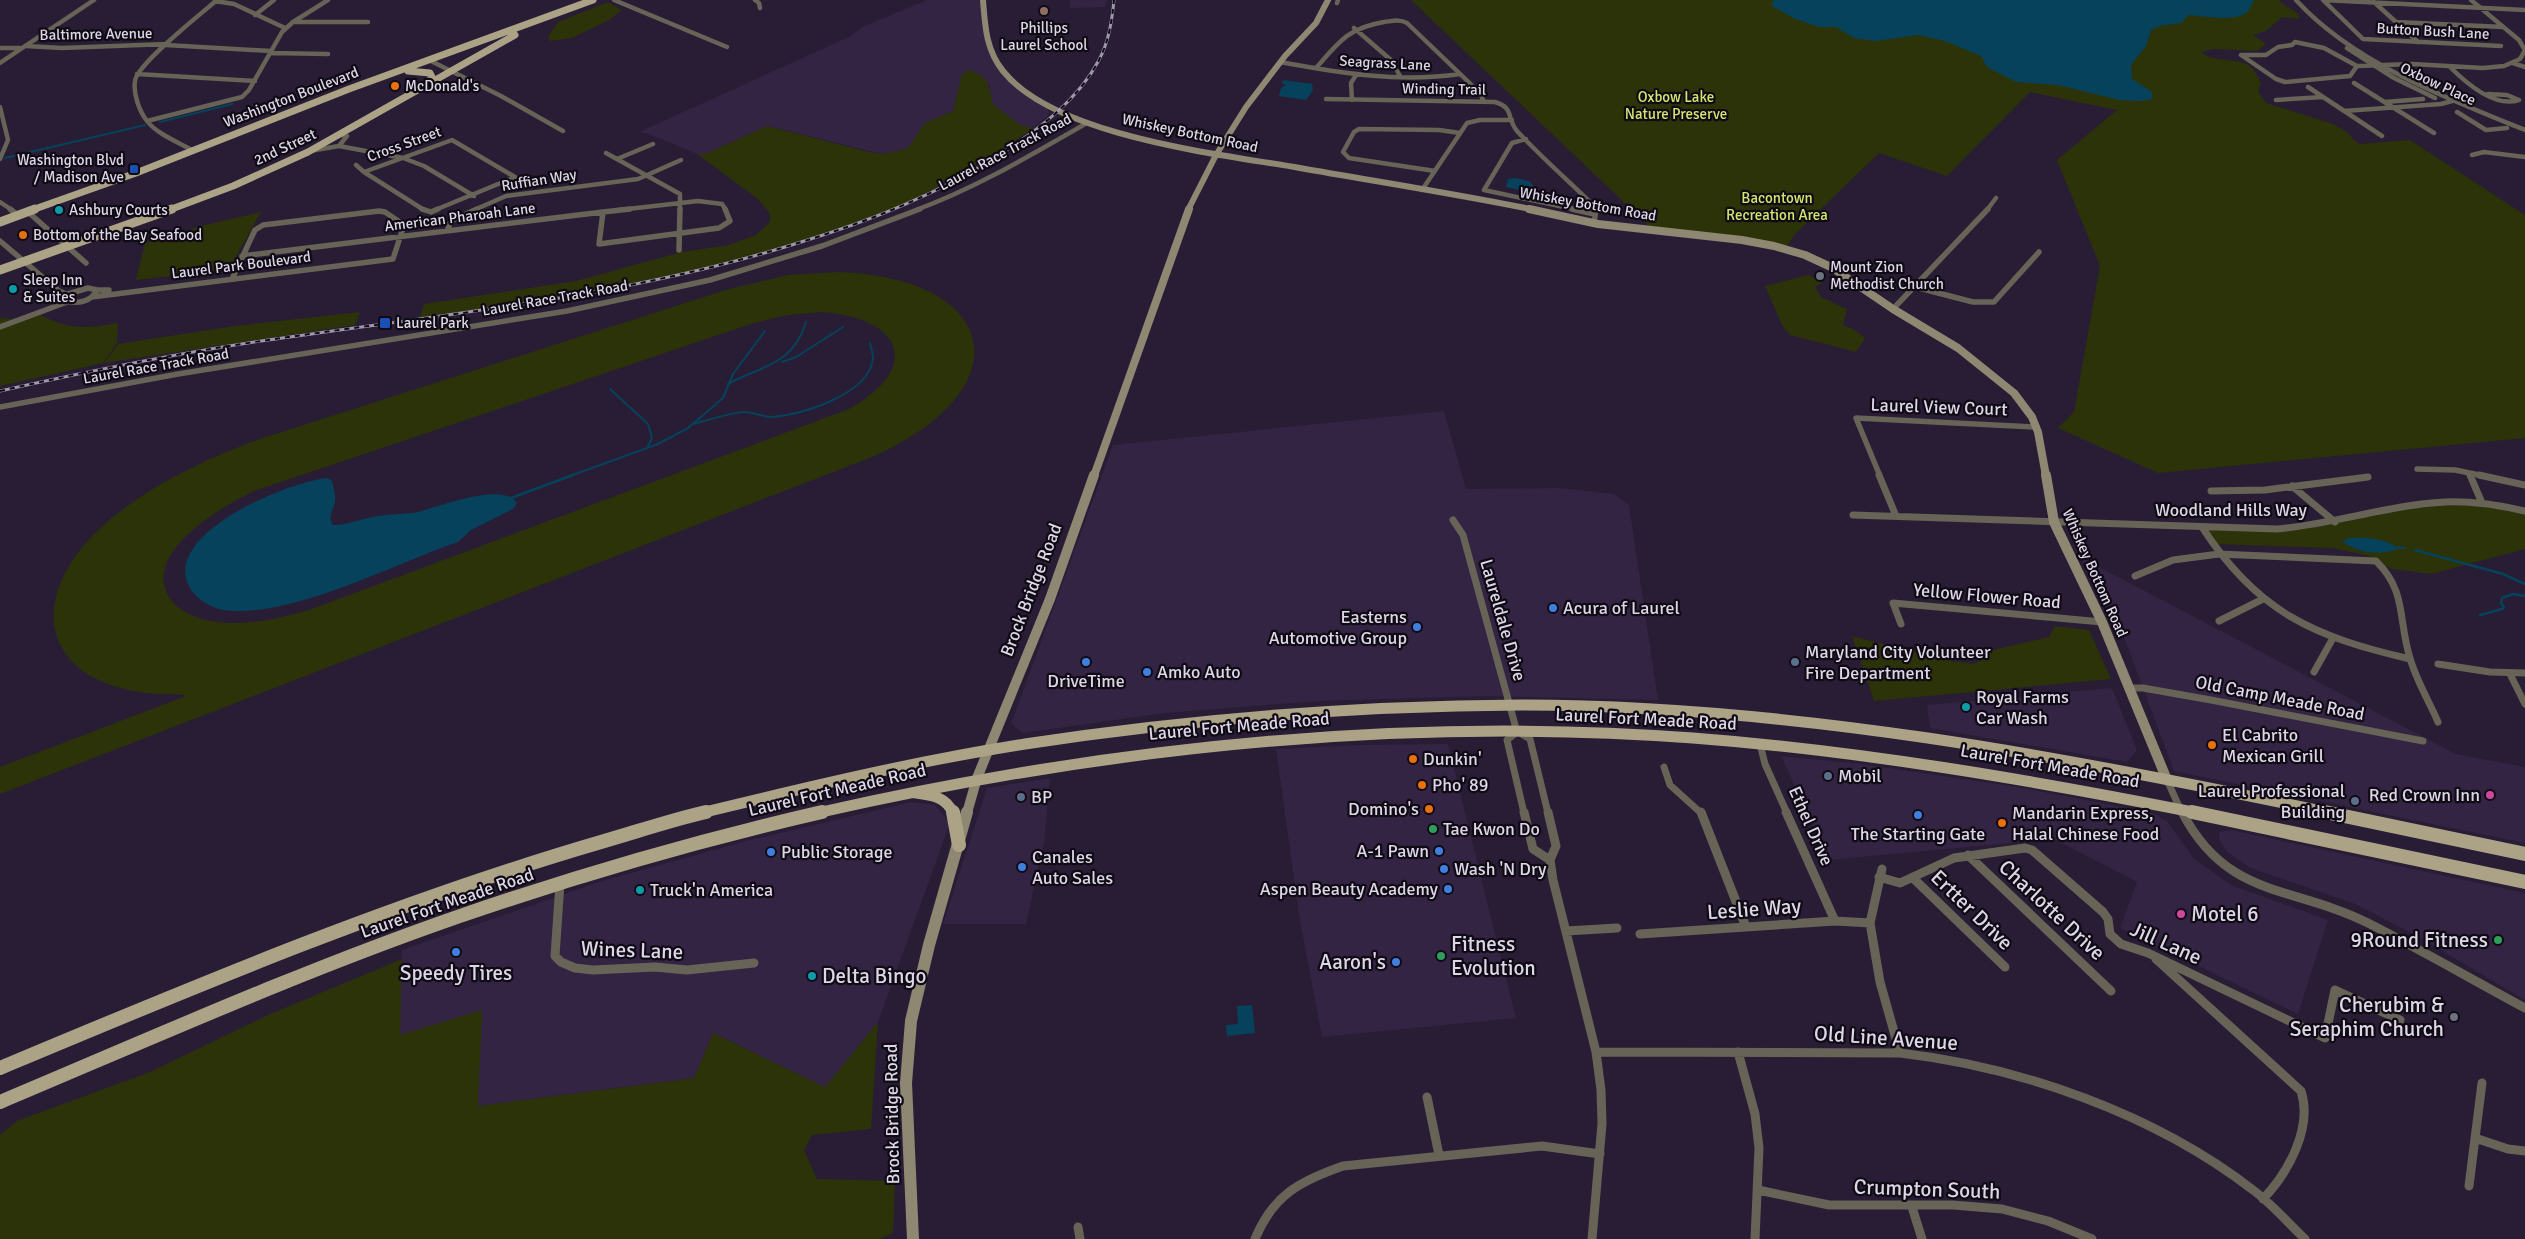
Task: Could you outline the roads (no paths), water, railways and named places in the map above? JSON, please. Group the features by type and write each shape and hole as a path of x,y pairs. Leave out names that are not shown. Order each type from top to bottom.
{"main road":[{"name":"Washington Boulevard","path":"0,222 388,75 593,0"},
{"name":"2nd Street","path":"0,270 207,196 310,151 508,38 564,11"},
{"path":"388,75 412,70 428,72 432,77 423,87"},
{"name":"Laurel Fort Meade Road","path":"0,1068 376,916 561,853 671,821 792,790 989,748 1110,730 1274,713 1511,705 1687,712 1838,726 2014,751 2166,780 2525,854"},
{"name":"Laurel Fort Meade Road","path":"0,1102 301,976 453,919 560,883 808,813 900,793 977,778 1102,758 1268,740 1352,735 1517,732 1608,733 1760,744 1934,764 2101,793 2525,882"},
{"path":"900,793 924,794 943,799 949,804 955,812 959,845"}],"street":[{"path":"0,63 94,0"},
{"path":"256,15 274,0"},
{"path":"147,121 242,97 255,81 286,28 328,0"},
{"path":"614,0 727,47"},
{"path":"755,0 760,3 760,8"},
{"name":"Whiskey Bottom Road","path":"983,0 986,40 993,57 1018,86 1047,105 1087,123 1136,138 1216,155 1500,203 1594,223 1645,231 1749,241 1786,249 1831,267 1893,310 1958,348 1996,377 2020,400 2036,427 2054,522 2102,622 2166,780"},
{"name":"Brock Bridge Road","path":"913,1239 906,1083 911,1021 928,946 977,778 1053,592 1188,211 1216,155 1246,107 1280,62 1316,23 1328,0"},
{"name":"Oxbow Place","path":"2296,0 2315,21 2346,45 2348,49 2371,64 2446,103 2525,134"},
{"path":"2323,0 2525,10"},
{"name":"Button Bush Lane","path":"2323,0 2363,39 2501,46"},
{"path":"2357,66 2350,76 2282,82 2241,55 2266,54 2278,47 2292,45 2295,42 2324,48 2357,66 2382,64 2489,68 2513,63 2520,59 2525,50 2520,40 2471,0"},
{"path":"192,150 165,135 147,121 136,97 135,79 137,74 167,44 216,1 229,2 286,28"},
{"path":"2373,1 2418,42"},
{"path":"1316,68 1348,32 1354,28 1396,20 1405,21 1480,93 1484,102"},
{"path":"293,22 368,22"},
{"path":"2396,22 2504,27"},
{"path":"1354,28 1391,60 1400,76"},
{"name":"Baltimore Avenue","path":"0,48 167,44 271,52 328,54"},
{"name":"Oxbow Place","path":"2346,45 2358,49 2382,64 2452,101 2525,130"},
{"path":"429,60 563,131"},
{"name":"Seagrass Lane","path":"1280,62 1356,75 1445,77 1460,74"},
{"path":"2513,63 2525,67"},
{"path":"2450,67 2469,84 2488,94 2509,102 2518,102 2512,96 2488,94"},
{"path":"137,74 255,81"},
{"path":"1352,100 1351,83 1356,75"},
{"path":"2354,83 2434,133"},
{"path":"2308,87 2382,136"},
{"path":"2276,100 2323,97"},
{"name":"Winding Trail","path":"1326,99 1495,102 1508,107 1514,127 1596,208 1594,214"},
{"path":"2385,102 2423,99"},
{"path":"2344,111 2394,108 2452,101"},
{"path":"0,110 9,141 6,152 0,159"},
{"path":"2457,112 2486,130 2507,128"},
{"path":"1422,190 1460,132 1471,121 1512,120"},
{"name":"Laurel Race Track Road","path":"0,407 216,368 566,311 710,280 822,246 944,200 995,176 1087,123"},
{"path":"1435,170 1349,158 1343,152 1354,132 1363,129 1460,132"},
{"path":"339,146 347,136 340,135"},
{"path":"1526,138 1512,143 1484,190 1594,214"},
{"name":"Cross Street","path":"364,172 452,140 515,177 474,196"},
{"path":"617,159 653,144"},
{"path":"310,151 339,146 403,158 424,166 474,196"},
{"path":"606,152 677,192 681,198 679,250"},
{"path":"2472,155 2484,152 2525,157"},
{"name":"Ruffian Way","path":"447,231 452,221 506,196 638,179 681,160"},
{"path":"356,165 428,212 439,210 474,196"},
{"path":"1893,310 1987,211 1996,198"},
{"name":"American Pharoah Lane","path":"242,256 698,201 722,204 730,217 730,221 718,228 680,233"},
{"path":"0,202 19,216"},
{"path":"233,276 255,230 267,224 382,211 403,223 401,237"},
{"path":"28,212 86,263"},
{"path":"603,212 599,244 680,233"},
{"path":"1585,221 1586,216 1594,214"},
{"path":"1594,214 1596,218 1594,223"},
{"name":"Laurel Park Boulevard","path":"55,287 96,290 233,276 394,256 401,237"},
{"path":"0,241 66,294 66,299"},
{"path":"1915,287 1973,302 1994,302 2039,252"},
{"name":"Laurel Park Boulevard","path":"66,299 77,303 92,297 233,276"},
{"path":"0,327 66,299 83,288"},
{"path":"92,297 97,293 96,290"},
{"name":"Laurel View Court","path":"1896,516 1856,418 1986,422 2036,427"},
{"path":"2417,469 2468,472 2525,485"},
{"path":"2468,472 2482,503"},
{"path":"2211,491 2292,486 2368,477"},
{"path":"2292,486 2335,522"},
{"name":"Woodland Hills Way","path":"2054,522 2277,529 2335,522 2430,503 2482,503 2525,511"},
{"path":"1853,515 2054,522"},
{"name":"Laureldale Drive","path":"1453,520 1463,535 1517,732"},
{"path":"2202,527 2232,569 2263,599 2333,638 2410,659"},
{"path":"2135,576 2173,560 2220,554 2376,561 2387,570 2399,591 2403,635 2410,659 2438,722"},
{"path":"2219,621 2263,599"},
{"name":"Yellow Flower Road","path":"1901,624 1893,602 2102,622"},
{"path":"2314,672 2333,638"},
{"path":"2438,664 2510,674 2525,673"},
{"path":"2510,674 2525,704"},
{"name":"Old Camp Meade Road","path":"2130,688 2143,688 2211,700 2423,741"},
{"path":"1550,860 1533,849 1507,740 1517,732 1530,739 1556,846 1550,860 1596,1052 1601,1099 1600,1154 1592,1239"},
{"name":"Ethel Drive","path":"1760,744 1765,764 1835,921"},
{"path":"1664,767 1670,785 1701,812 1746,927"},
{"path":"2166,780 2180,810 2199,841 2212,856 2245,878 2344,912 2366,922 2525,1008"},
{"name":"Jill Lane","path":"1900,1053 1880,982 1870,923 1880,873 1900,882 1913,878 1946,861 1968,855 2025,848 2032,850 2104,912 2108,919 2110,934 2116,940 2148,952 2325,1038 2334,990 2400,1020"},
{"name":"Charlotte Drive","path":"1968,855 2111,991"},
{"name":"Ertter Drive","path":"1913,878 2006,967"},
{"name":"Wines Lane","path":"560,883 554,948 556,956 561,962 574,968 614,970 655,967 687,970 754,963"},
{"name":"Leslie Way","path":"1640,934 1835,921 1870,923"},
{"path":"1566,931 1617,928"},
{"path":"2148,952 2301,1091 2305,1101 2295,1155 2278,1185 2263,1199"},
{"name":"Old Line Avenue","path":"1596,1052 1900,1053 1938,1056 2021,1075 2068,1092 2160,1132 2200,1155 2263,1199 2305,1239"},
{"path":"1738,1052 1756,1114 1759,1148 1755,1239"},
{"path":"2469,1186 2482,1083"},
{"path":"1427,1097 1439,1155"},
{"path":"2475,1138 2508,1149 2525,1151"},
{"path":"1255,1239 1259,1225 1274,1204 1295,1185 1312,1176 1343,1166 1542,1146 1561,1147 1600,1154"},
{"name":"Crumpton South","path":"1758,1190 1803,1201 1831,1205 1970,1206 2004,1209 2048,1221 2092,1239"},
{"path":"1912,1206 1922,1239"},
{"path":"1078,1227 1080,1239"}],"water":[{"path":"1773,0 2254,0 2247,12 2241,16 2218,18 2189,15 2181,23 2160,26 2151,30 2146,46 2131,65 2132,79 2152,92 2152,99 2141,101 2119,100 2058,85 2016,82 1987,67 1981,56 1945,41 1918,35 1876,41 1854,38 1836,27 1819,27 1795,19 1772,6"},
{"path":"1283,80 1312,84 1313,90 1306,100 1279,96 1281,88 1286,85 1282,83"},
{"path":"1515,178 1529,181 1537,190 1533,193 1506,187 1508,179"},
{"path":"328,478 332,481 335,496 331,516 333,525 391,514 413,513 483,495 498,494 509,497 517,503 513,509 471,530 458,542 342,588 310,598 250,611 223,610 204,602 196,596 190,588 185,568 193,548 210,530 233,514 259,500 310,481"},
{"path":"2349,538 2382,540 2389,542 2398,549 2377,553 2363,551 2342,542"},
{"path":"1252,1005 1255,1033 1227,1036 1226,1025 1238,1024 1237,1006"}],"waterway":[{"path":"160,122 232,104"},
{"path":"5,158 145,125"},
{"path":"729,384 785,356 800,336 806,322"},
{"path":"782,362 796,357 843,327"},
{"path":"729,384 733,374 765,331"},
{"path":"693,424 742,412 750,412 768,417 785,415 800,412 833,400 848,392 869,371 873,358 870,343"},
{"path":"570,476 658,444 688,428 723,398 729,384"},
{"path":"610,389 648,424 652,438 648,446"},
{"path":"511,498 573,475"},
{"path":"2398,547 2404,548"},
{"path":"2415,550 2503,574 2525,584"},
{"path":"2480,615 2502,609 2504,607 2501,603 2502,598 2513,594 2525,596"}],"railway":[{"path":"0,391 201,351 602,291 733,262 798,243 878,216 929,194 978,168 1016,144 1069,101 1099,60 1108,38 1114,0"}],"place":[{"name":"Phillips Laurel School","path":"1044,11"},
{"name":"McDonald's","path":"395,86"},
{"name":"Washington Blvd / Madison Ave","path":"134,169"},
{"name":"Ashbury Courts","path":"59,210"},
{"name":"Bottom of the Bay Seafood","path":"23,235"},
{"name":"Mount Zion Methodist Church","path":"1820,276"},
{"name":"Sleep Inn & Suites","path":"13,289"},
{"name":"Laurel Park","path":"385,323"},
{"name":"Acura of Laurel","path":"1553,608"},
{"name":"Easterns Automotive Group","path":"1417,627"},
{"name":"DriveTime","path":"1086,662"},
{"name":"Maryland City Volunteer Fire Department","path":"1795,662"},
{"name":"Amko Auto","path":"1147,672"},
{"name":"Royal Farms Car Wash","path":"1966,707"},
{"name":"El Cabrito Mexican Grill","path":"2212,745"},
{"name":"Dunkin'","path":"1413,759"},
{"name":"Mobil","path":"1828,776"},
{"name":"Pho' 89","path":"1422,785"},
{"name":"Red Crown Inn","path":"2490,795"},
{"name":"BP","path":"1021,797"},
{"name":"Laurel Professional Building","path":"2355,801"},
{"name":"Domino's","path":"1429,809"},
{"name":"The Starting Gate","path":"1918,815"},
{"name":"Mandarin Express, Halal Chinese Food","path":"2002,823"},
{"name":"Tae Kwon Do","path":"1433,829"},
{"name":"A-1 Pawn","path":"1439,851"},
{"name":"Public Storage","path":"771,852"},
{"name":"Canales Auto Sales","path":"1022,867"},
{"name":"Wash 'N Dry","path":"1444,869"},
{"name":"Aspen Beauty Academy","path":"1448,889"},
{"name":"Truck'n America","path":"640,890"},
{"name":"Motel 6","path":"2181,914"},
{"name":"9Round Fitness","path":"2498,940"},
{"name":"Speedy Tires","path":"456,952"},
{"name":"Fitness Evolution","path":"1441,956"},
{"name":"Aaron's","path":"1396,962"},
{"name":"Delta Bingo","path":"812,976"},
{"name":"Cherubim & Seraphim Church","path":"2454,1017"}],"park label":[{"name":"Oxbow Lake Nature Preserve","path":"1676,106"},
{"name":"Bacontown Recreation Area","path":"1777,206"}]}
